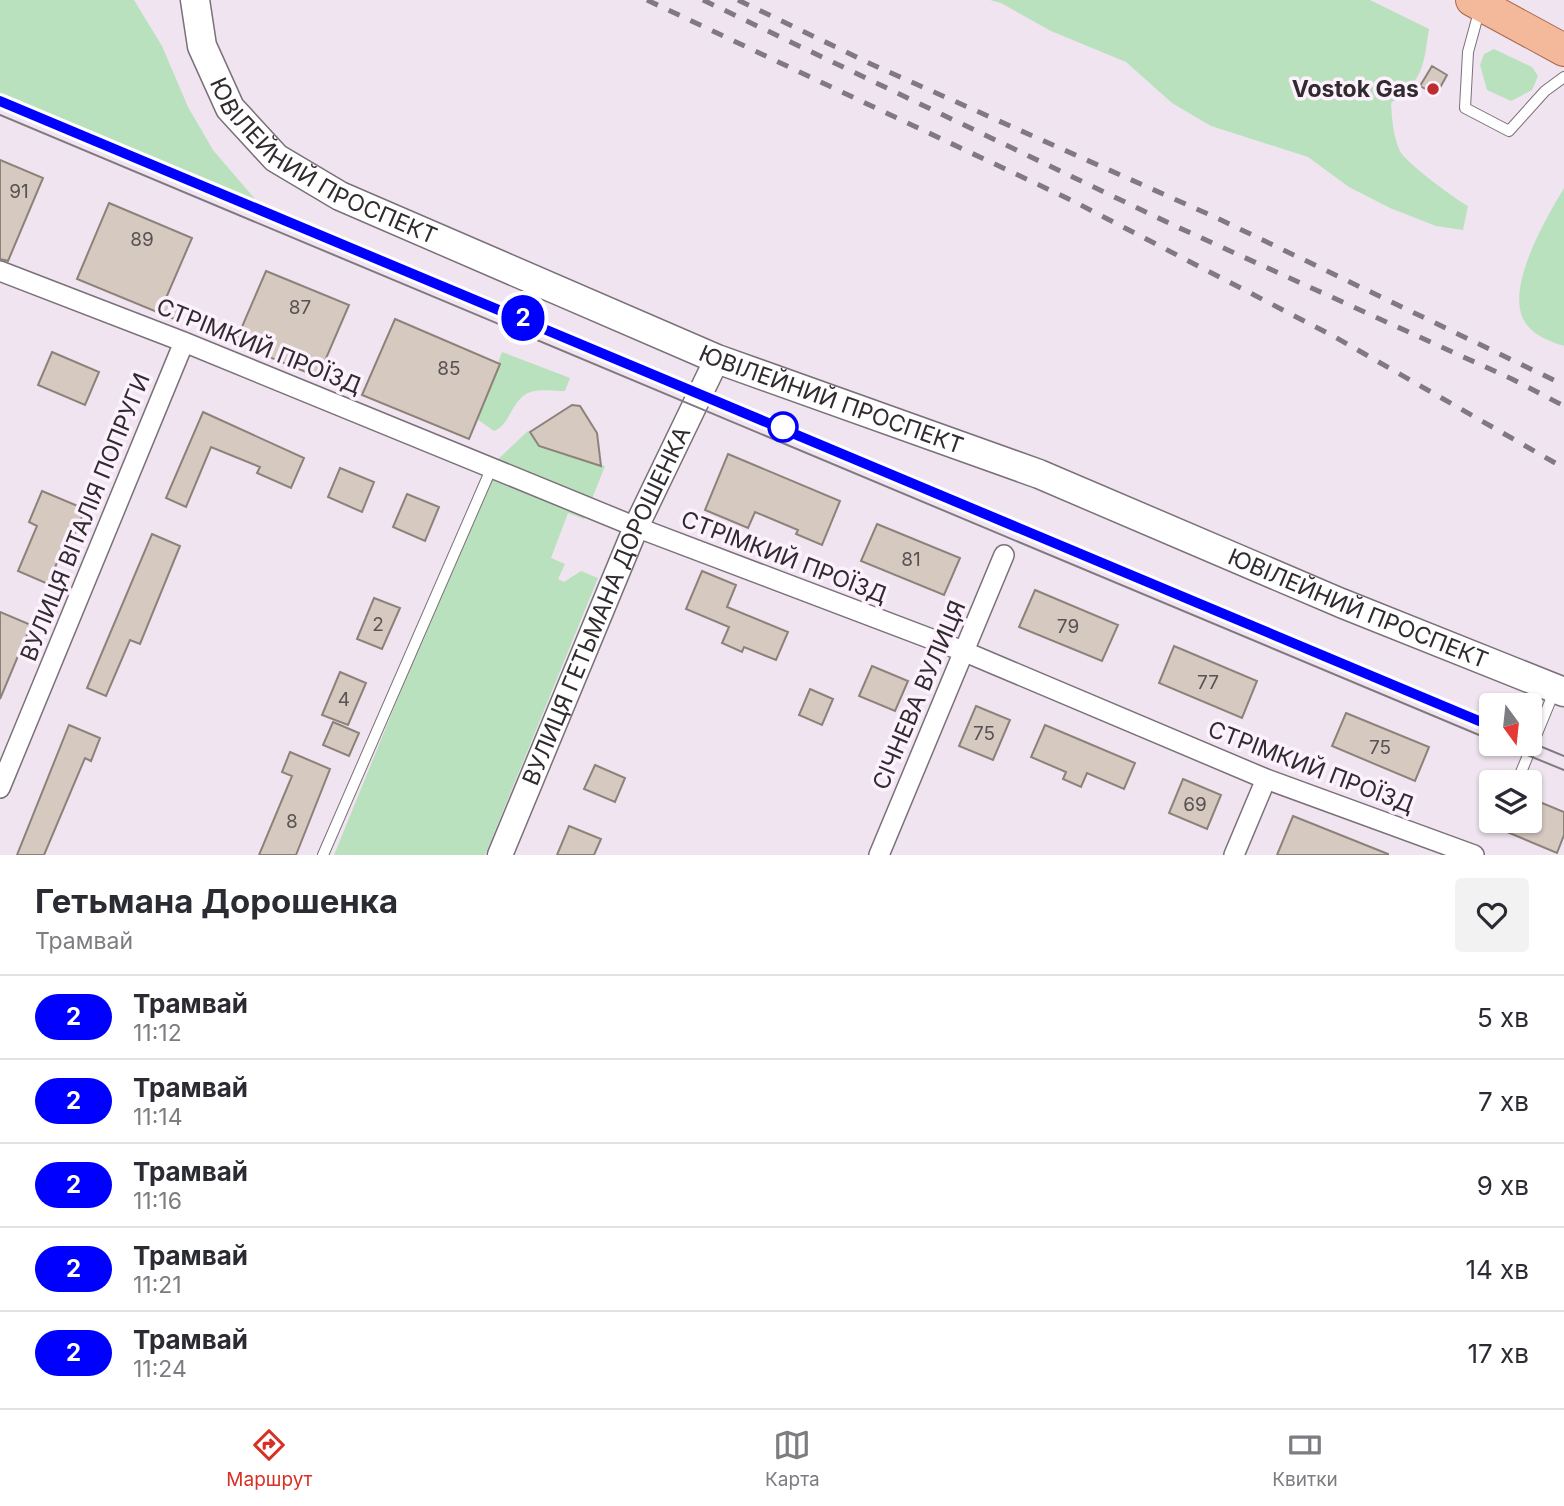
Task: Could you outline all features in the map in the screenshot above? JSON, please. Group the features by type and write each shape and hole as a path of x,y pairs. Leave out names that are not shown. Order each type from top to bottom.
{"main road":[{"name":"ЮВІЛЕЙНИЙ ПРОСПЕКТ","path":"195,0 202,46 230,108 276,159 340,196 717,359 1039,474 1341,603 1560,690"},
{"path":"1477,2 1564,50"}],"street":[{"name":"СТРІМКИЙ ПРОЇЗД","path":"0,271 184,342 636,527 963,651 1266,779 1474,855"},
{"name":"ВУЛИЦЯ ВІТАЛІЯ ПОПРУГИ","path":"0,788 184,342"},
{"name":"ВУЛИЦЯ ГЕТЬМАНА ДОРОШЕНКА","path":"500,855 636,527 717,359"},
{"name":"СІЧНЕВА ВУЛИЦЯ","path":"879,855 1004,555"},
{"path":"1234,855 1266,779"}],"lane":[{"path":"1477,2 1468,51 1465,108 1509,131 1545,91 1564,77"},
{"path":"323,855 492,467"},
{"path":"1523,770 1560,690"}],"green space":[{"path":"0,0 134,0 162,46 188,107 213,150 255,199 0,93"},
{"path":"990,0 1370,0 1429,29 1423,63 1416,79 1391,103 1393,127 1404,156 1431,180 1468,206 1463,230 1436,226 1390,208 1349,187 1308,157 1211,126 1172,103 1126,62 1051,31 1001,3"},
{"path":"1494,49 1532,67 1538,76 1532,90 1511,101 1487,90 1480,65 1484,54"},
{"path":"1564,188 1564,346 1539,336 1527,325 1520,311 1519,294 1529,255"},
{"path":"502,352 570,378 565,391 540,390 526,394 503,424 494,431 477,419"},
{"path":"528,431 539,446 605,466 584,519 568,513 551,558 565,564 558,579 564,582 581,571 598,578 485,855 334,855 494,463"}],"building":[{"path":"1432,66 1447,75 1436,95 1420,86"},
{"path":"0,160 43,178 8,261 0,259"},
{"path":"109,203 192,238 166,298 181,304 174,319 77,279"},
{"path":"266,271 349,305 318,377 235,343"},
{"path":"395,319 500,364 469,439 362,395"},
{"path":"52,352 99,372 85,405 38,385"},
{"path":"572,405 580,406 597,433 601,466 539,446 530,432"},
{"path":"203,412 304,458 291,488 257,473 260,467 211,447 186,507 166,498"},
{"path":"728,454 840,501 822,545 796,534 798,530 755,512 748,528 705,510"},
{"path":"340,468 374,482 362,512 328,497"},
{"path":"42,491 85,509 72,541 67,539 48,584 18,571 37,526 29,522"},
{"path":"407,494 439,507 425,541 393,527"},
{"path":"877,524 960,558 944,595 861,561"},
{"path":"152,534 180,546 140,644 130,640 106,696 87,688"},
{"path":"702,571 736,585 727,607 788,632 776,660 744,647 742,652 722,643 729,627 686,609"},
{"path":"1035,590 1118,625 1102,661 1019,627"},
{"path":"374,598 400,608 382,649 357,639"},
{"path":"0,612 31,625 0,699"},
{"path":"1174,646 1257,681 1242,718 1159,683"},
{"path":"872,666 908,681 895,711 859,696"},
{"path":"340,672 366,683 348,725 322,715"},
{"path":"810,689 833,699 822,725 799,715"},
{"path":"976,706 1010,720 993,760 959,746"},
{"path":"1346,713 1429,747 1415,781 1332,746"},
{"path":"333,722 359,733 349,756 323,745"},
{"path":"69,725 100,738 91,761 85,758 44,855 17,855"},
{"path":"1045,725 1135,763 1124,789 1087,773 1081,787 1063,779 1066,772 1031,757"},
{"path":"290,752 330,769 296,855 259,855 292,776 282,772"},
{"path":"595,765 625,778 615,802 584,789"},
{"path":"1183,779 1221,795 1207,829 1169,813"},
{"path":"1542,803 1564,812 1564,835 1557,853 1510,833 1542,833"},
{"path":"1293,816 1388,854 1388,855 1277,855"},
{"path":"569,826 601,839 594,855 557,855"}],"tram line":[{"path":"0,101 1479,721"},
{"name":"2","path":"0,101 895,473 1479,721"},
{"path":"0,115 1479,735"},
{"path":"1542,747 1564,756"},
{"path":"1530,756 1564,770"}],"railway":[{"path":"647,0 1073,201 1335,337 1564,468"},
{"path":"703,0 1173,225 1512,379 1564,406"},
{"path":"738,0 871,64 1217,218 1564,385"}],"place":[{"name":"Vostok Gas","path":"1433,89"}]}
